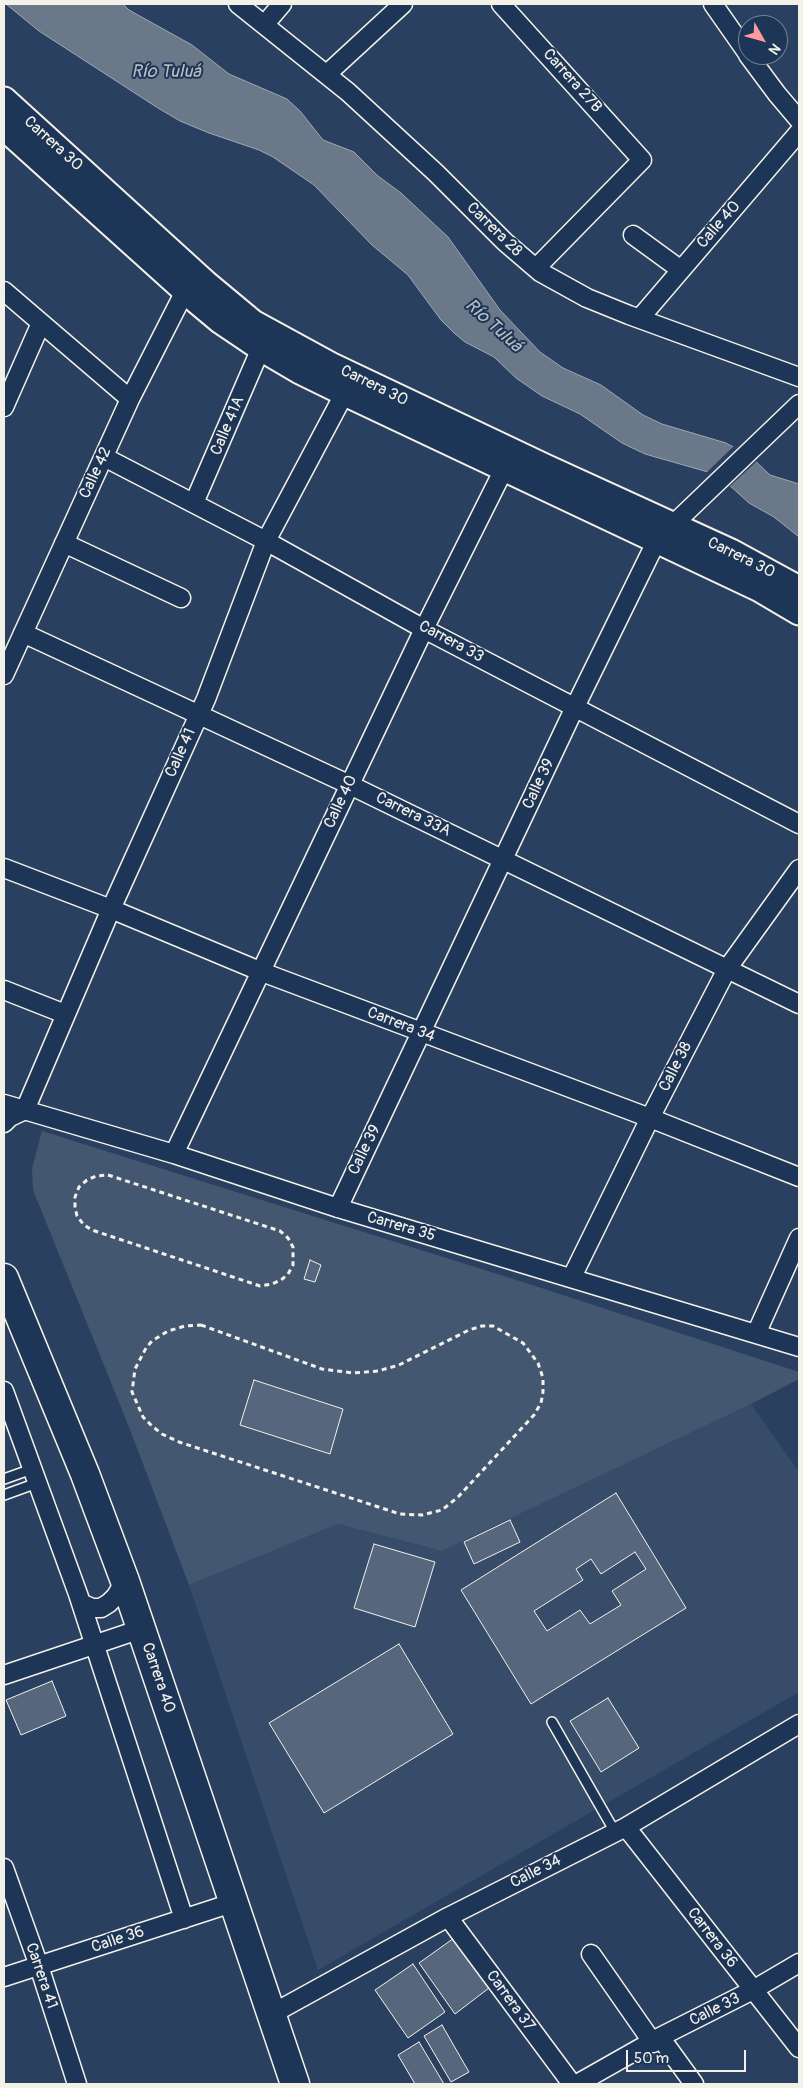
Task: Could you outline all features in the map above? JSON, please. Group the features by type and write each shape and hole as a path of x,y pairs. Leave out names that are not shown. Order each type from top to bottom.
{"main road":[{"name":"Carrera 30","path":"4,100 191,283 221,321 261,348 300,371 349,384 664,533 799,612"},
{"name":"Carrera 30","path":"4,127 191,283 229,305 253,323 303,351 349,384"},
{"name":"Carrera 30","path":"664,533 740,557 799,588"},
{"name":"Carrera 40","path":"4,1278 81,1465 125,1581 232,1903 295,2084"}],"street":[{"name":"Carrera 28","path":"238,4 327,74 390,130 505,242 559,284 629,315 799,377"},
{"path":"264,24 282,4"},
{"path":"327,74 403,4"},
{"name":"Carrera 27B","path":"501,4 642,160 536,268"},
{"path":"713,4 738,40"},
{"path":"755,65 776,94 799,120"},
{"name":"Calle 40","path":"640,318 799,132"},
{"path":"633,235 681,270"},
{"name":"Calle 42","path":"4,675 130,399 191,283"},
{"path":"4,291 130,399"},
{"path":"4,406 41,323"},
{"name":"Calle 41A","path":"194,503 261,348"},
{"name":"Calle 41","path":"25,1110 111,909 199,714 266,541 349,384"},
{"name":"Calle 39","path":"338,1208 575,707 664,533 799,404"},
{"name":"Carrera 33","path":"104,457 266,541 424,629 799,824"},
{"name":"Calle 40","path":"174,1154 424,629 509,459"},
{"path":"64,543 181,598"},
{"name":"Carrera 33A","path":"24,633 350,784 799,1004"},
{"name":"Carrera 34","path":"4,868 111,909 262,972 650,1118 799,1177"},
{"name":"Calle 38","path":"572,1277 650,1118 727,969 799,869"},
{"path":"4,990 65,1014"},
{"name":"Carrera 35","path":"4,1104 174,1154 338,1208 799,1347"},
{"path":"4,1123 10,1117 25,1110"},
{"path":"756,1334 799,1238"},
{"path":"4,1391 95,1643 184,1919"},
{"path":"81,1603 92,1608 101,1608 116,1596 125,1581"},
{"path":"4,1675 141,1629"},
{"name":"Calle 34","path":"270,2015 448,1917 621,1829 799,1724"},
{"name":"Carrera 36","path":"621,1829 799,2048"},
{"name":"Carrera 41","path":"4,1868 39,1966 77,2084"},
{"name":"Calle 36","path":"4,1977 232,1903"},
{"name":"Carrera 37","path":"448,1917 572,2084"},
{"path":"591,1954 656,2040 694,2084"},
{"name":"Calle 33","path":"577,2084 656,2040 753,1990 799,1963"}],"lane":[{"path":"4,1479 35,1476"},
{"path":"4,1495 35,1476"},
{"path":"552,1722 621,1829"}],"path":[{"path":"108,1175 279,1230 288,1238 293,1247 293,1265 288,1274 281,1280 260,1286 92,1230 84,1225 77,1216 75,1197 79,1187 87,1180 96,1176 108,1175"},
{"path":"201,1325 322,1369 353,1373 378,1371 399,1365 469,1330 482,1326 493,1326 502,1331 523,1343 538,1363 543,1378 544,1392 541,1403 534,1415 458,1497 442,1510 422,1515 400,1514 179,1442 162,1434 144,1417 132,1392 135,1369 146,1348 152,1341 168,1331 185,1326 201,1325"}],"shaded area":[{"path":"42,1131 526,1283 799,1372 799,1379 751,1404 442,1551 338,1524 189,1585 129,1427 33,1190 32,1169"},
{"path":"751,1404 799,1472 799,1692 318,1970 189,1585 338,1524 442,1551"}],"water":[{"name":"Río Tuluá","path":"6,4 123,4 129,10 192,45 229,74 287,99 300,111 323,140 354,152 378,176 401,193 448,237 500,310 540,352 563,368 601,385 643,415 662,424 726,443 750,456 770,475 799,484 799,537 774,517 749,503 727,483 708,472 645,454 622,443 580,414 542,396 516,378 494,357 465,342 454,333 441,320 408,275 372,245 314,185 273,157 259,150 180,121 39,31"}],"pier":[{"path":"735,445 758,460 728,488 705,474"}],"building":[{"path":"310,1260 321,1265 315,1282 304,1279"},
{"path":"254,1380 343,1409 330,1454 240,1425"},
{"path":"616,1493 686,1608 531,1704 461,1590","holes":["635,1552 646,1569 612,1591 621,1605 590,1624 580,1610 547,1631 534,1611 583,1580 576,1569 591,1559 601,1574"]},
{"path":"510,1520 520,1542 474,1564 464,1542"},
{"path":"374,1544 435,1562 415,1627 354,1608"},
{"path":"399,1644 453,1734 324,1813 269,1723"},
{"path":"52,1681 66,1716 21,1735 6,1700"},
{"path":"608,1698 639,1748 601,1772 570,1721"},
{"path":"454,1938 489,1988 455,2014 419,1963"},
{"path":"413,1964 445,2012 408,2038 375,1990"},
{"path":"442,2025 469,2072 451,2082 424,2036"},
{"path":"419,2042 444,2084 415,2084 398,2055"}]}
